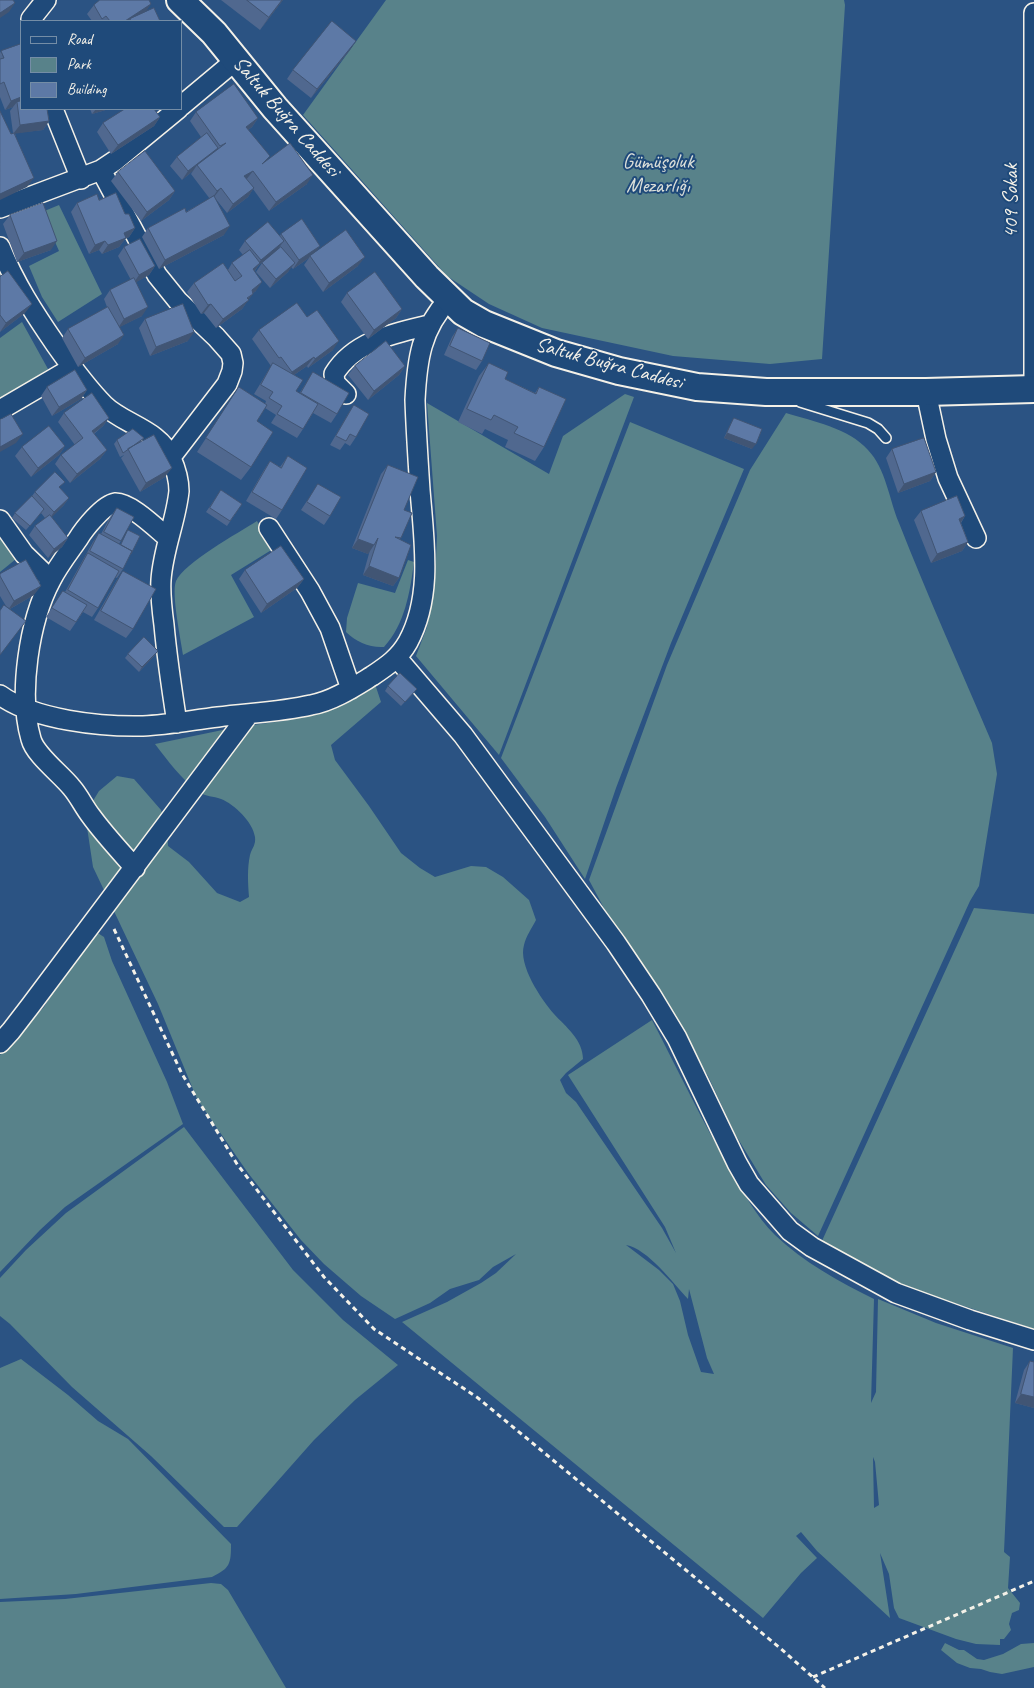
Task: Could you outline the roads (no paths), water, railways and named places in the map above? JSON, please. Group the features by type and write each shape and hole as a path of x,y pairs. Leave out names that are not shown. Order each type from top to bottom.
{"street":[{"path":"25,0 31,20"},
{"path":"31,20 46,0"},
{"name":"Saltuk Buğra Caddesi","path":"180,0 214,33 275,108 448,299 463,312 484,324 556,353 619,371 697,387 766,392 926,392 1034,389"},
{"name":"409 Sokak","path":"1034,13 1034,389"},
{"path":"182,105 236,60"},
{"path":"53,110 81,179"},
{"path":"0,208 101,170 177,110"},
{"path":"101,170 157,275 178,301 216,336 232,354 232,372 227,384 171,456"},
{"path":"0,247 30,308 72,368 104,405 160,442 171,456 179,489 163,560 162,596 168,666 177,723"},
{"path":"0,695 25,708 57,718 98,724 143,726 177,723 313,705 351,689 397,658 416,624 423,595 425,553 415,400 419,358 430,325 438,310 448,299"},
{"path":"346,394 335,383 334,374 353,353 373,341 392,334 430,325"},
{"path":"0,410 72,368"},
{"path":"926,392 936,439 948,478 976,538"},
{"path":"134,868 91,817 72,788 31,741 25,708 28,653 41,602 51,580 85,527 109,506 116,503 124,504 168,538"},
{"path":"0,520 24,554 51,580"},
{"path":"268,528 310,590 330,628 351,689"},
{"path":"397,658 463,735 616,943 676,1038 745,1177 766,1205 790,1231 812,1247 896,1293 970,1320 1034,1340"},
{"path":"0,1042 11,1032 249,714"}],"lane":[{"path":"766,392 868,423 878,429 886,438"}],"park label":[{"name":"Gümüşoluk Mezarlığı","path":"658,174"}]}
